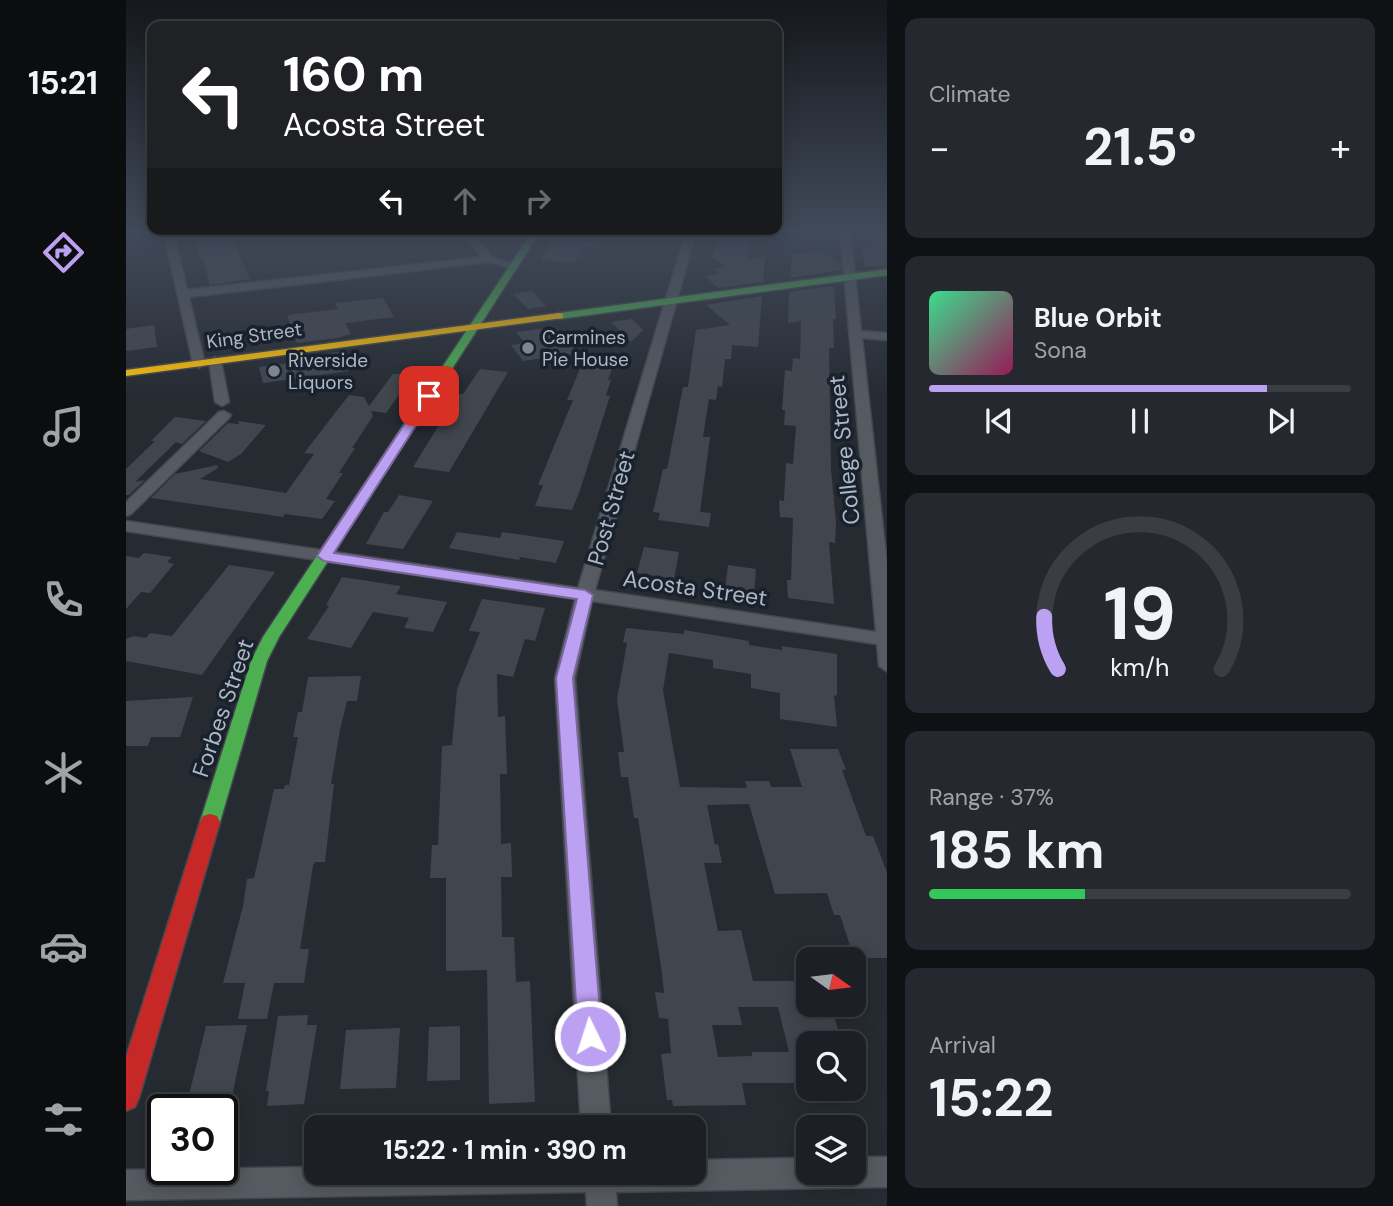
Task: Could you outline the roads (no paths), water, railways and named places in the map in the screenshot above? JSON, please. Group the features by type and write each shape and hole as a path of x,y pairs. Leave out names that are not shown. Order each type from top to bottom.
{"street":[{"path":"182,285 198,363"},
{"path":"184,294 260,285"},
{"name":"Forbes Street","path":"126,1098 258,661 271,637 501,285"},
{"name":"Post Street","path":"595,1115 565,678 585,595 676,285"},
{"name":"King Street","path":"126,373 788,285"},
{"name":"College Street","path":"850,285 884,583 887,666"},
{"path":"855,334 887,337"},
{"path":"126,512 223,408 215,361"},
{"name":"Acosta Street","path":"126,526 884,639"},
{"path":"706,1180 887,1172"},
{"path":"126,1185 304,1185"}],"place":[{"name":"Carmines Pie House","path":"528,348"},
{"name":"Riverside Liquors","path":"274,371"}]}
